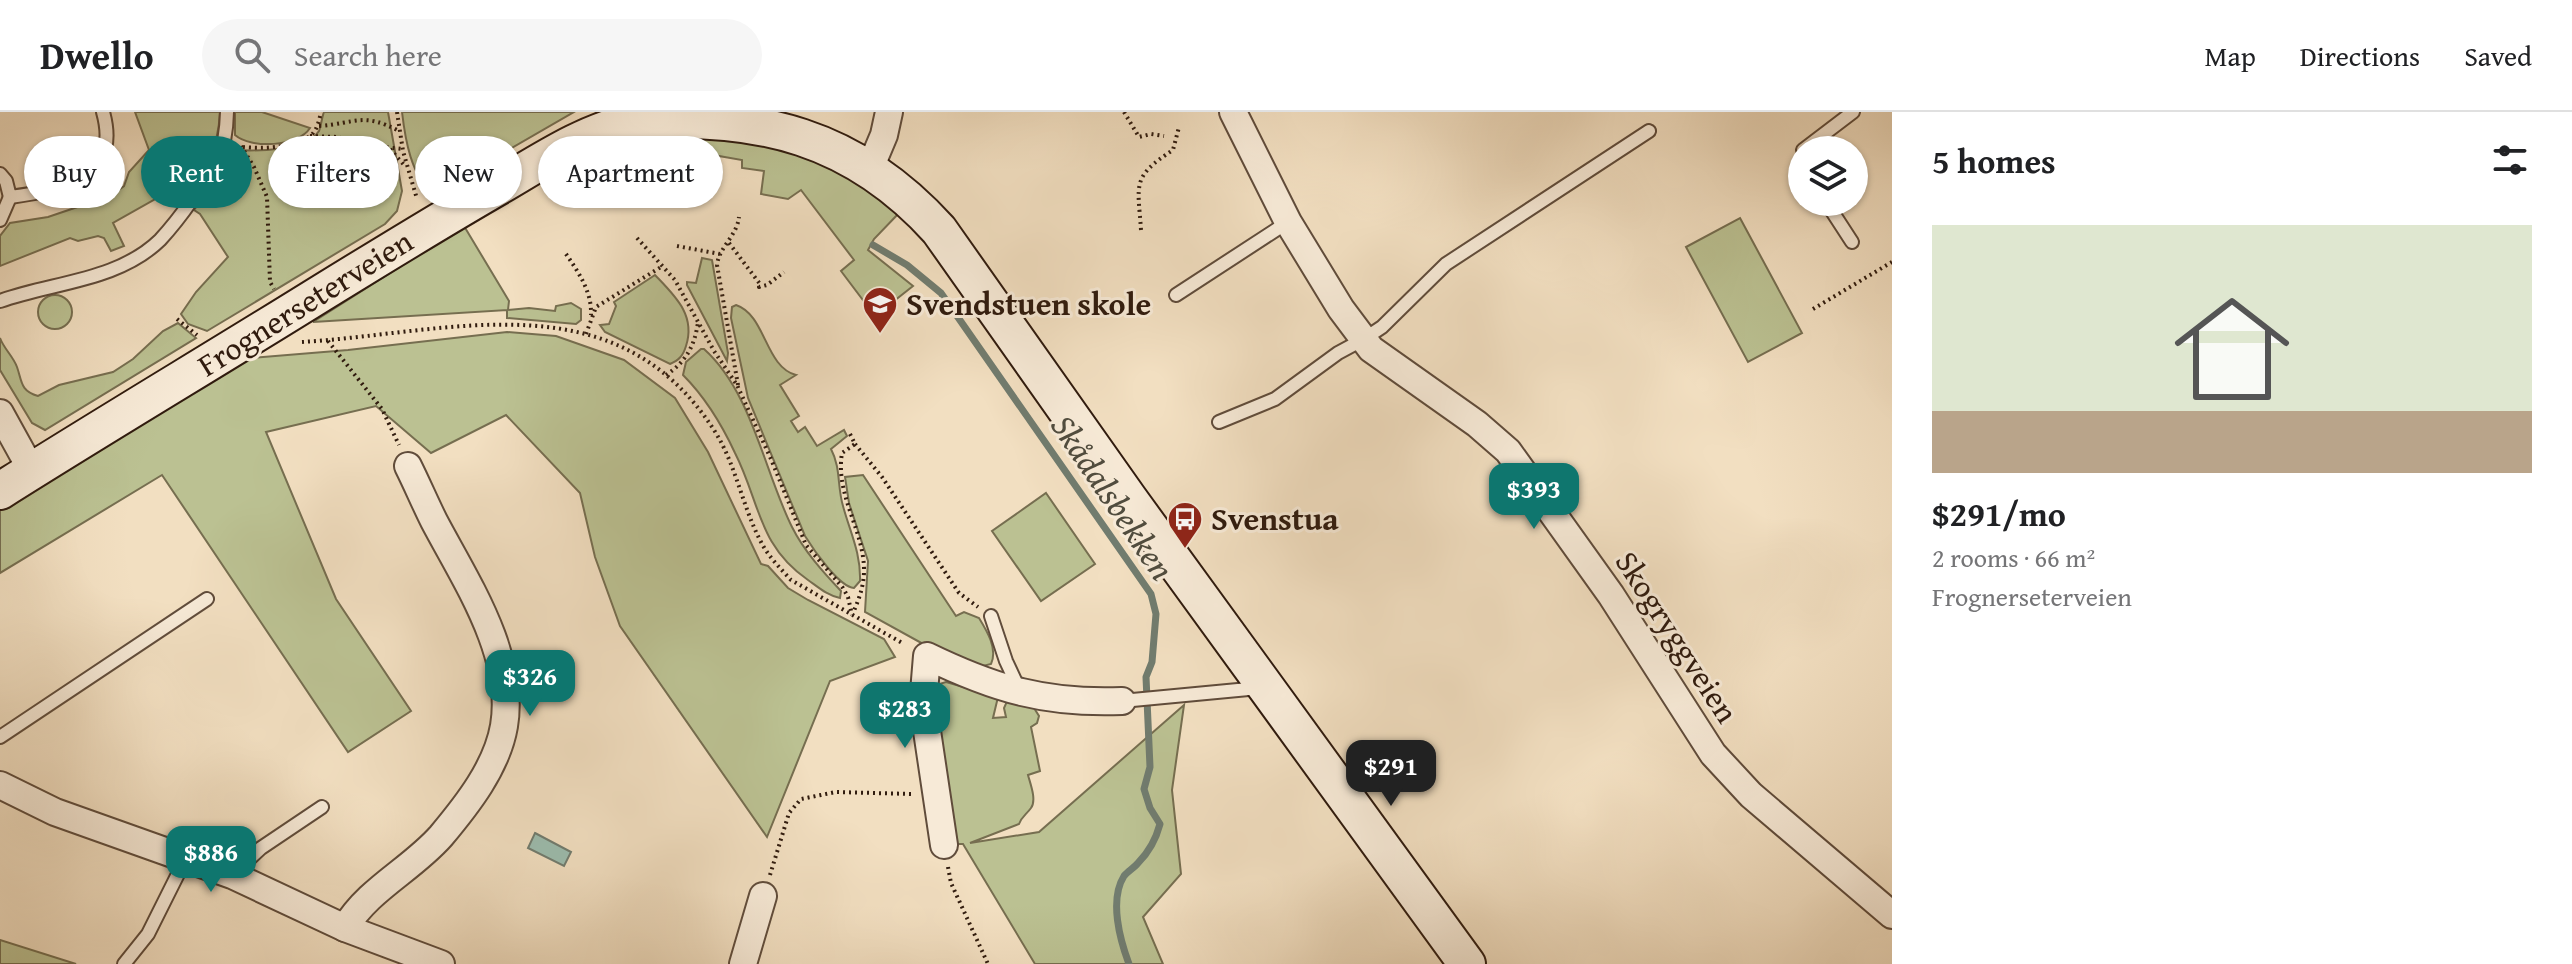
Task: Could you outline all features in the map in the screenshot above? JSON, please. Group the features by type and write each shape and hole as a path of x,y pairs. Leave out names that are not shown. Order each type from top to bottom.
{"main road":[{"name":"Frognerseterveien","path":"0,491 429,226 542,160 598,133 630,122 669,116 725,114 774,121 814,135 871,166 918,207 958,254 1129,499 1467,964"}],"street":[{"path":"871,166 884,135 889,112"},
{"name":"Skogryggveien","path":"1233,112 1288,222 1341,309 1371,349 1477,424 1508,451 1611,595 1713,754 1751,795 1892,915"},
{"path":"0,413 32,471"},
{"path":"345,928 355,910 429,848 461,812 481,782 504,729 505,689 488,626 408,466"},
{"path":"944,845 923,704 927,656 962,673 1021,692 1066,702 1122,701"},
{"path":"0,785 55,812 232,875 345,928 441,964"},
{"path":"743,964 763,896"}],"lane":[{"path":"10,197 61,187 92,173 107,142 103,112"},
{"path":"226,136 227,112"},
{"path":"1822,136 1853,112"},
{"path":"1219,422 1275,399 1338,353 1382,327 1446,264 1649,131"},
{"path":"0,174 6,181 10,197 0,220"},
{"path":"0,301 74,282 131,261 159,241 186,208"},
{"path":"1835,216 1852,242"},
{"path":"1176,295 1288,222"},
{"path":"0,737 207,599"},
{"path":"991,616 1006,661 1021,692"},
{"path":"1122,701 1267,687"},
{"path":"232,875 261,848 322,807"},
{"path":"124,964 148,934 186,858"}],"path":[{"path":"310,136 321,112"},
{"path":"397,112 402,149 420,210"},
{"path":"1124,112 1139,137 1151,134 1164,136"},
{"path":"317,126 366,117 380,119 399,131"},
{"path":"1141,230 1141,176 1149,165 1173,150 1179,127"},
{"path":"399,158 407,168"},
{"path":"252,164 267,197 270,282 277,295"},
{"path":"739,217 738,228 720,254 717,273 739,391"},
{"path":"637,238 675,280 739,391 806,545 843,588 852,615"},
{"path":"729,243 760,284 759,287 767,285 784,272"},
{"path":"677,246 720,254"},
{"path":"566,254 585,284 591,306 586,334"},
{"path":"1813,309 1892,262"},
{"path":"590,318 596,307 661,267"},
{"path":"177,319 203,340"},
{"path":"666,375 686,358 696,337 698,322"},
{"name":"Frognerseterveien","path":"298,342 500,323 540,325 586,334 614,344 666,375 698,404 719,437 762,545 791,580 927,656"},
{"path":"327,341 382,409 408,466"},
{"path":"850,434 959,593 991,616"},
{"path":"852,615 862,591 863,554 848,510 841,462 842,453 855,444"},
{"path":"763,896 789,813 801,799 836,792 937,792"},
{"path":"944,845 951,883 988,964"}],"green space":[{"path":"135,112 220,112 216,136 144,136"},
{"path":"235,112 262,112 310,128 300,136 268,136 268,144 252,142 252,136 235,135"},
{"path":"324,112 388,112 392,136 314,136 319,131"},
{"path":"402,112 574,112 522,142 522,136 415,136 415,168 407,145"},
{"path":"707,131 831,162 899,213 874,239 868,250 913,286 875,316 841,271 854,260 801,190 788,199 761,194 764,171 742,168 742,160 723,157 723,136 658,136"},
{"path":"268,149 268,208 398,208 397,211 385,224 207,331 188,324 181,314 196,292 228,257 200,214 194,210 252,208 253,150"},
{"path":"141,159 141,207 113,223 124,246 111,251 104,238 98,236 78,241 70,238 0,266 0,236 10,223 48,217 75,208 125,208 125,183 129,172"},
{"path":"399,174 402,191 399,203"},
{"path":"1740,218 1802,333 1748,362 1686,247"},
{"path":"464,226 509,301 508,310 529,308 555,311 556,306 571,303 581,309 581,320 576,324 507,318 507,310 313,322"},
{"path":"702,258 712,260 727,361 687,285 687,282 696,283"},
{"path":"655,275 682,307 688,325 684,352 670,364 605,332 600,325 609,324 616,306 614,302"},
{"path":"55,295 67,300 72,312 67,324 55,329 43,324 38,312 43,300"},
{"path":"736,305 754,319 778,362 796,375 780,385 799,416 791,421 798,432 805,427 817,446 844,430 847,436 831,449 859,561 860,581 854,588 834,575 805,536 748,398 731,318 732,307"},
{"path":"178,323 196,338 45,430 32,423 0,370 0,338 25,388 38,396 59,385 113,372 133,359 163,331"},
{"path":"507,332 556,336 624,360 675,398 708,452 761,564 768,566 788,588 884,639 895,657 830,681 767,837 620,626 595,557 580,493 506,415 431,453 376,406 266,432 336,599 411,711 348,752 162,475 0,573 0,510 250,358"},
{"path":"701,349 720,367 734,387 756,433 792,527 808,553 841,591 840,598 823,591 792,567 770,538 724,432 706,402 683,375 686,362"},
{"path":"863,475 956,616 964,612 979,618 992,646 991,664 979,667 925,645 865,612 868,561 849,503 845,477"},
{"path":"1046,493 1095,564 1041,601 992,531"},
{"path":"946,682 998,697 993,718 1006,717 1004,708 1008,699 1034,708 1039,716 1037,723 1031,727 1040,771 1028,775 1033,805 1019,824 970,843 1039,832 1184,705 1172,790 1181,874 1143,917 1163,964 1035,964 963,844 952,844 930,694 936,685"},
{"path":"0,940 76,964 0,964"}],"shaded area":[{"path":"535,833 571,852 564,866 528,848"}],"waterway":[{"name":"Skådalsbekken","path":"873,245 907,265 941,293 1151,594 1156,614 1152,662 1146,677 1150,767 1144,789 1150,808 1160,824 1149,850 1124,876 1117,896 1122,944 1129,964"}],"place":[{"name":"Svendstuen skole","path":"880,335"},
{"name":"Svenstua","path":"1185,550"}]}
